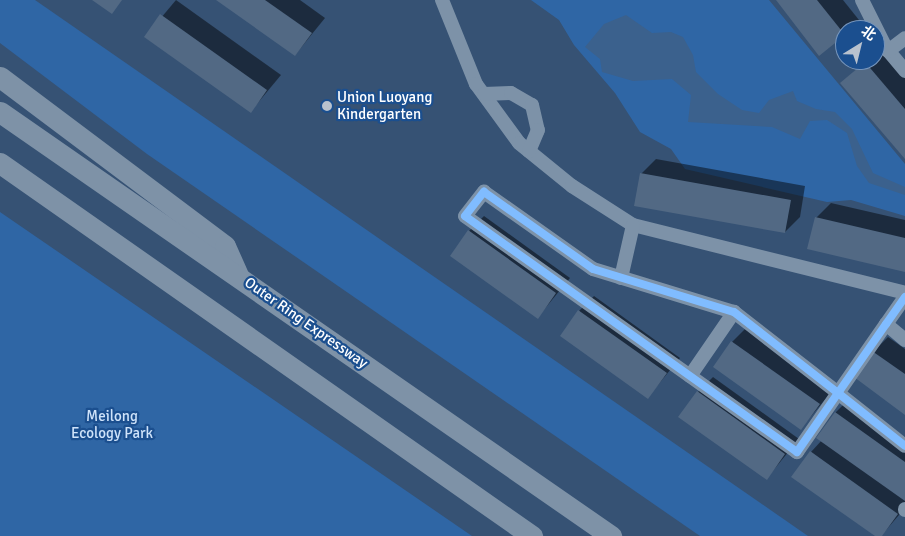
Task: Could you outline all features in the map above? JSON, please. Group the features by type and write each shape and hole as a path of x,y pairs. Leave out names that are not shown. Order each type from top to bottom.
{"highway":[{"path":"0,77 224,246 238,274"},
{"name":"Outer Ring Expressway","path":"0,112 213,262 238,274 611,536"},
{"path":"0,163 532,536"}],"street":[{"path":"442,0 476,84 519,143 572,186 633,225 905,295 886,324 838,393 796,452 465,216 484,192 593,269 734,312 838,393 905,446"},
{"path":"862,0 888,50 905,70"},
{"path":"888,50 905,38"},
{"path":"484,94 511,93 532,105 538,130 529,151"},
{"path":"622,278 633,225"},
{"path":"690,376 734,312"},
{"path":"886,324 905,340"}],"green space":[{"path":"0,0 35,0 808,536 700,536 147,154 0,43"},
{"path":"531,0 769,0 905,164 905,216 851,200 827,202 685,169 671,149 640,132 615,93 574,45 559,20"},
{"name":"Meilong Ecology Park","path":"0,212 472,536 0,536"}],"shaded area":[{"path":"626,15 652,33 671,32 683,37 693,55 696,72 718,94 742,110 759,113 769,100 793,91 797,101 816,109 835,112 852,129 873,173 905,187 905,195 869,183 857,166 847,133 827,120 810,121 800,139 772,127 688,122 691,95 672,79 633,81 602,72 600,59 585,47 604,24"}],"building":[{"path":"92,0 122,0 112,14"},
{"path":"216,0 265,0 312,33 295,56"},
{"path":"776,0 817,0 835,22 835,43 819,56"},
{"path":"160,14 267,90 251,113 144,37"},
{"path":"855,70 872,70 905,109 905,159 840,83"},
{"path":"640,173 791,200 785,233 634,206"},
{"path":"815,217 905,238 905,272 807,249"},
{"path":"468,230 556,293 538,319 450,256"},
{"path":"578,310 667,373 648,399 560,336"},
{"path":"731,341 820,404 801,430 713,367"},
{"path":"872,351 905,374 905,415 854,377"},
{"path":"697,391 785,454 767,480 678,417"},
{"path":"835,412 905,462 905,501 816,438"},
{"path":"810,451 898,514 882,536 875,536 791,477"}],"cycle path":[{"path":"905,297 886,324 838,393 797,452 465,216 484,192 593,269 734,312 838,393 905,446"}],"place":[{"name":"Union Luoyang Kindergarten","path":"327,106"}]}
